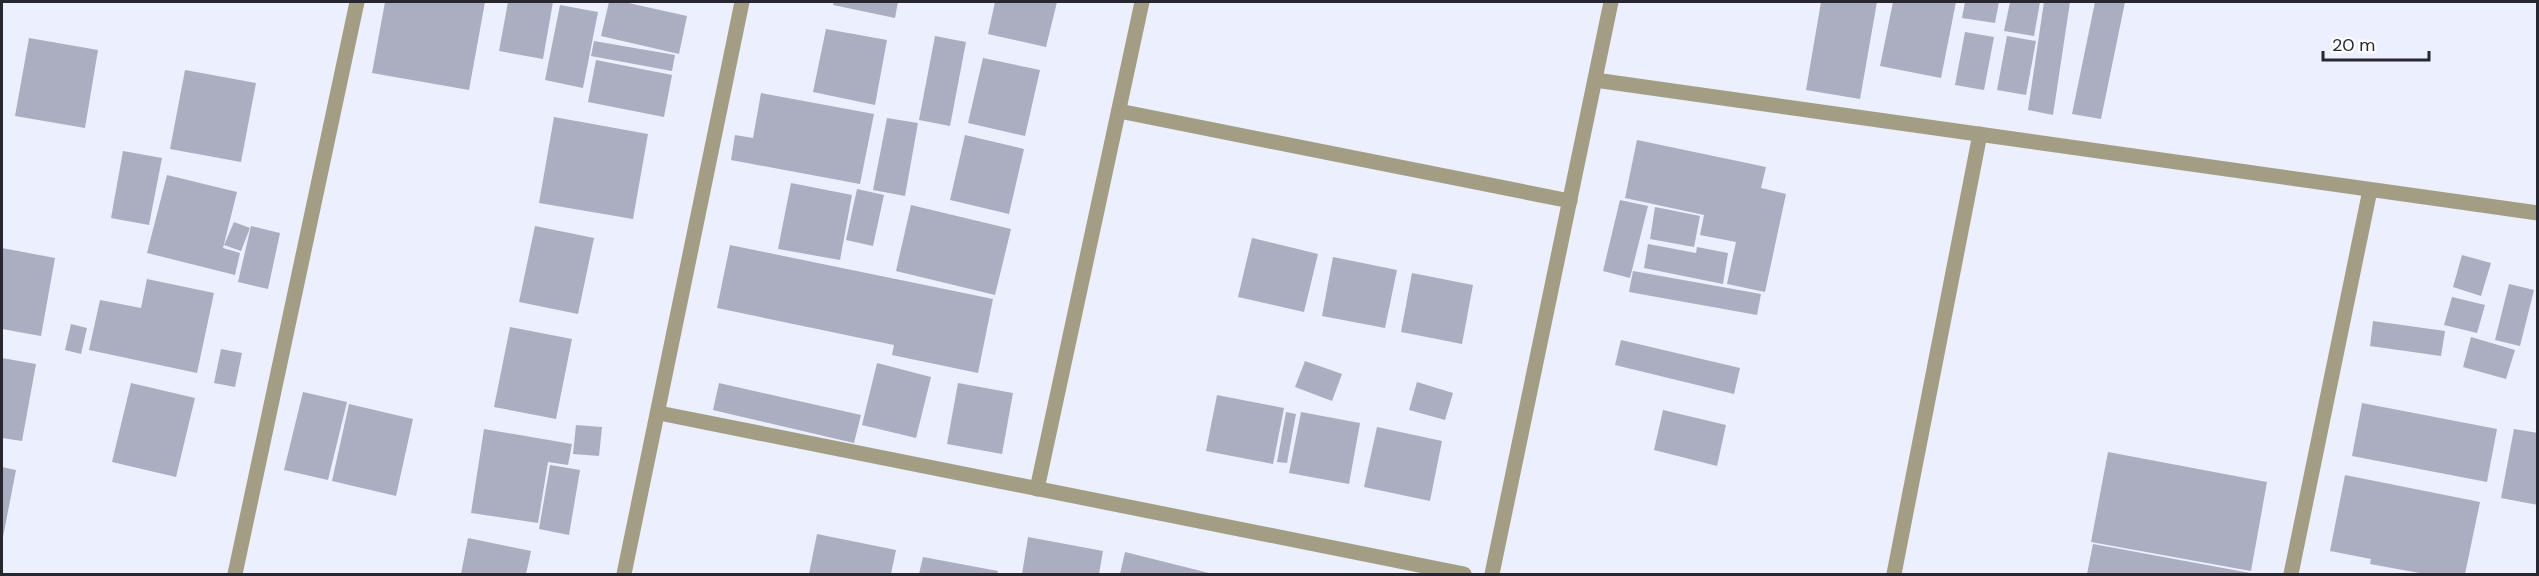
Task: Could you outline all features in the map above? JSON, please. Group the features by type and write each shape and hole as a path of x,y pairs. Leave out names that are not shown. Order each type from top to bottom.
{"street":[{"path":"235,574 357,2"},
{"path":"624,574 742,2"},
{"path":"1037,489 1142,2"},
{"path":"1492,574 1611,2"},
{"path":"1594,80 2538,213"},
{"path":"1119,111 1570,201"},
{"path":"1893,574 1980,134"},
{"path":"2291,574 2370,190"},
{"path":"659,413 1464,574"}],"building":[{"path":"385,2 485,2 469,90 372,73"},
{"path":"508,2 553,2 543,59 499,51"},
{"path":"609,2 624,2 687,16 679,54 601,36"},
{"path":"834,2 898,2 895,18 833,5"},
{"path":"995,2 1057,2 1046,47 988,34"},
{"path":"1821,2 1877,2 1860,99 1806,90"},
{"path":"1893,2 1956,2 1941,78 1880,66"},
{"path":"1965,2 1999,2 1995,23 1962,18"},
{"path":"2010,2 2040,2 2034,36 2004,31"},
{"path":"2044,2 2070,2 2053,115 2028,110"},
{"path":"2095,2 2125,2 2101,119 2072,114"},
{"path":"560,5 598,12 583,88 545,80"},
{"path":"826,29 887,40 875,105 813,92"},
{"path":"1965,32 1994,37 1984,90 1955,85"},
{"path":"935,36 966,42 950,126 919,120"},
{"path":"2007,36 2036,41 2026,95 1997,90"},
{"path":"29,38 98,50 85,128 15,116"},
{"path":"594,41 675,55 672,71 591,56"},
{"path":"983,58 1040,70 1025,136 968,123"},
{"path":"596,60 672,75 664,117 588,102"},
{"path":"185,70 256,83 241,162 170,149"},
{"path":"761,93 874,114 860,184 731,160 735,135 753,138"},
{"path":"554,117 648,134 633,219 539,203"},
{"path":"887,118 918,123 905,196 873,190"},
{"path":"965,135 1024,149 1009,214 950,200"},
{"path":"1637,140 1766,167 1761,188 1786,194 1765,292 1727,284 1736,242 1700,235 1704,215 1625,198"},
{"path":"123,151 162,158 149,225 111,218"},
{"path":"167,175 237,192 223,248 240,253 235,275 147,253"},
{"path":"791,183 852,195 840,260 778,249"},
{"path":"857,189 884,195 873,246 846,240"},
{"path":"1620,200 1648,206 1630,278 1603,271"},
{"path":"911,205 1011,229 995,295 896,271"},
{"path":"1655,207 1700,216 1694,247 1650,239"},
{"path":"234,222 250,228 241,251 224,245"},
{"path":"251,226 280,233 268,289 238,282"},
{"path":"535,226 594,238 578,314 519,302"},
{"path":"1252,238 1318,254 1304,312 1238,297"},
{"path":"1648,244 1696,253 1697,247 1728,253 1723,284 1644,268"},
{"path":"730,245 993,299 978,373 892,355 894,345 717,308"},
{"path":"2,248 55,258 41,336 2,329"},
{"path":"2462,255 2491,263 2481,296 2453,287"},
{"path":"1333,257 1397,270 1385,328 1322,316"},
{"path":"1633,271 1761,294 1757,315 1629,292"},
{"path":"1412,273 1473,285 1462,344 1401,332"},
{"path":"147,279 214,293 197,373 89,350 100,300 141,308"},
{"path":"2509,284 2534,290 2520,346 2495,340"},
{"path":"2452,297 2485,305 2477,333 2444,325"},
{"path":"2373,321 2445,331 2441,356 2370,346"},
{"path":"71,324 87,328 81,354 65,350"},
{"path":"510,327 572,339 556,419 494,407"},
{"path":"2471,337 2515,350 2506,379 2463,367"},
{"path":"1621,340 1740,368 1734,394 1615,365"},
{"path":"221,349 242,353 235,387 214,383"},
{"path":"2,358 36,364 22,441 2,438"},
{"path":"1305,361 1342,374 1332,401 1295,387"},
{"path":"877,363 931,377 916,438 862,425"},
{"path":"1417,382 1453,393 1445,420 1409,410"},
{"path":"131,383 195,398 176,477 112,462"},
{"path":"719,383 861,415 854,443 713,410"},
{"path":"958,383 1013,393 1002,454 947,444"},
{"path":"303,392 347,402 328,480 284,470"},
{"path":"1217,395 1284,408 1273,464 1206,451"},
{"path":"2362,403 2497,429 2487,482 2352,456"},
{"path":"349,404 413,419 396,496 332,481"},
{"path":"1663,410 1726,425 1717,466 1654,450"},
{"path":"1286,412 1296,414 1287,463 1277,462"},
{"path":"1301,412 1360,423 1349,484 1289,473"},
{"path":"576,425 602,427 599,456 573,454"},
{"path":"1377,427 1442,441 1430,501 1364,487"},
{"path":"484,429 572,444 568,465 548,462 538,523 471,513"},
{"path":"2514,429 2538,433 2538,505 2501,498"},
{"path":"2108,452 2267,482 2251,571 2091,542"},
{"path":"550,465 580,470 569,535 539,529"},
{"path":"2,467 16,470 3,537 2,536"},
{"path":"2345,475 2480,502 2465,574 2425,574 2370,564 2371,559 2330,551"},
{"path":"817,534 896,550 891,574 809,574"},
{"path":"1028,537 1103,551 1099,574 1022,574"},
{"path":"468,538 531,551 526,574 461,574"},
{"path":"2093,544 2250,573 2250,574 2087,574"},
{"path":"1125,552 1213,574 1120,574"},
{"path":"923,557 998,571 997,574 919,574"}]}
